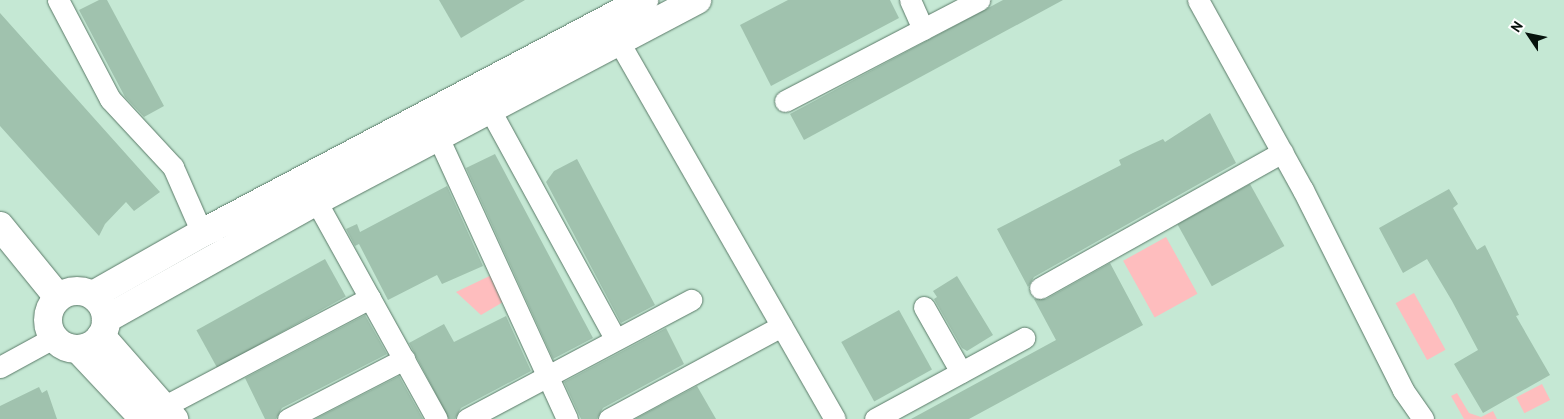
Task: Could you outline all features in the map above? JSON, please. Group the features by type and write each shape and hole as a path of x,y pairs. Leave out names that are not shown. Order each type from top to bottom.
{"street":[{"path":"58,0 110,98 173,167 202,232"},
{"path":"53,304 76,290 93,295 202,232 630,17 697,0"},
{"path":"910,0 923,29"},
{"path":"785,101 979,0"},
{"path":"1198,0 1282,152 1403,390 1424,419"},
{"path":"78,350 104,327 316,201 490,110 630,17"},
{"path":"630,17 782,326 835,419"},
{"path":"490,110 616,338"},
{"path":"438,136 567,419"},
{"path":"1040,288 1282,152"},
{"path":"316,201 437,419"},
{"path":"0,226 53,304 53,338"},
{"path":"0,256 53,304"},
{"path":"93,295 104,327 160,415"},
{"path":"160,415 370,298"},
{"path":"467,419 616,338 691,300"},
{"path":"924,306 961,372"},
{"path":"608,419 782,326"},
{"path":"53,338 78,350 160,415"},
{"path":"0,367 53,338"},
{"path":"875,419 1024,338"},
{"path":"288,419 404,359"}],"shaded area":[{"path":"1166,237 1198,294 1155,318 1123,261"},
{"path":"498,272 510,298 481,315 456,292"},
{"path":"1414,293 1446,350 1427,360 1396,303"},
{"path":"1542,384 1550,400 1524,413 1516,397"},
{"path":"1457,393 1469,413 1481,417 1493,411 1497,419 1464,419 1451,396"}],"building":[{"path":"99,0 107,0 164,106 144,117 125,97 79,10"},
{"path":"439,0 525,0 461,38"},
{"path":"788,0 890,0 899,18 771,86 740,25"},
{"path":"1003,0 1063,0 804,140 790,114"},
{"path":"0,13 160,192 134,211 126,202 105,224 99,236 0,126"},
{"path":"1210,113 1236,163 1034,277 1028,287 997,229 1121,165 1119,160 1163,139 1165,142"},
{"path":"495,154 593,338 553,359 466,168"},
{"path":"577,159 655,305 621,323 546,182 554,171"},
{"path":"1250,184 1284,246 1212,286 1177,224"},
{"path":"447,186 483,266 442,284 437,275 388,300 359,244 355,246 346,229 357,224 360,232"},
{"path":"1449,189 1458,204 1453,208 1477,250 1485,245 1519,315 1516,316 1550,375 1483,413 1454,364 1478,350 1452,301 1427,259 1403,273 1379,228"},
{"path":"325,259 346,297 217,368 196,330"},
{"path":"1110,263 1143,325 969,419 911,419 1056,340 1034,299 1046,299"},
{"path":"957,276 993,335 967,351 962,348 934,299 937,297 933,291"},
{"path":"899,310 932,369 874,401 841,342"},
{"path":"365,315 387,354 282,408 276,419 265,419 245,378"},
{"path":"506,316 531,371 461,408 455,419 449,419 409,343 444,324 454,342"},
{"path":"666,328 684,364 603,408 597,419 581,419 564,382"},
{"path":"399,376 423,419 315,419"},
{"path":"697,386 716,419 635,419 695,387"},
{"path":"39,387 42,393 47,390 57,419 0,419 0,406"}]}
